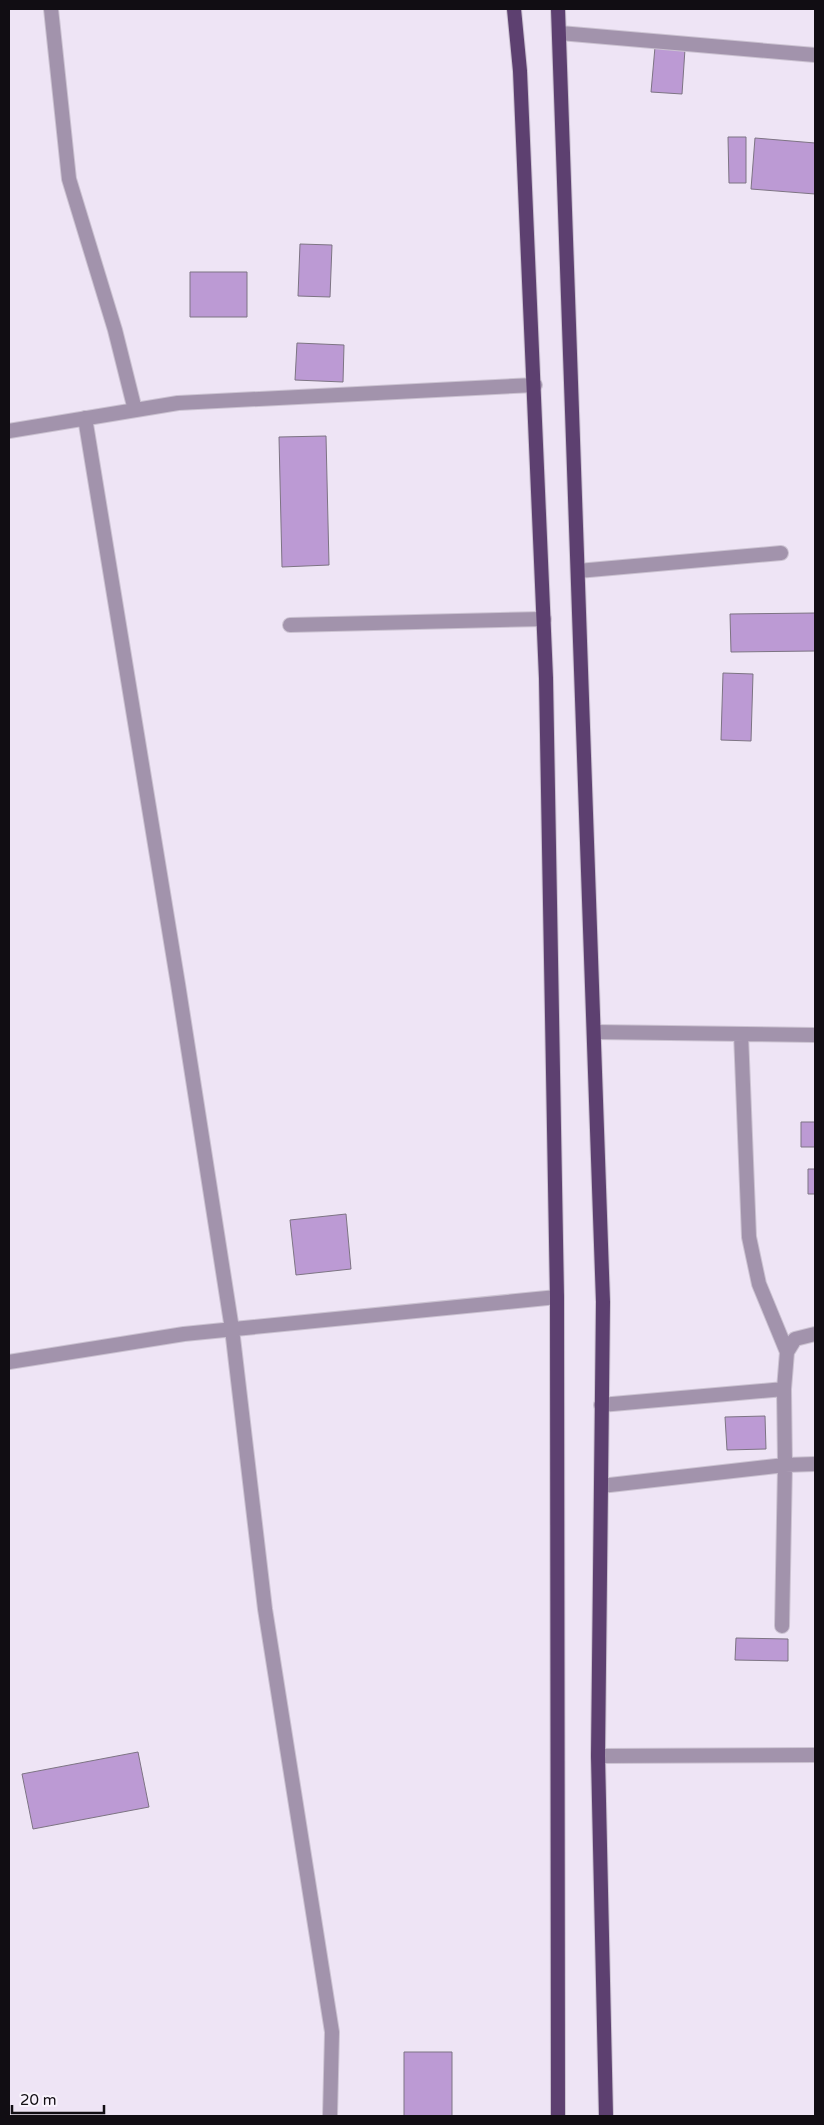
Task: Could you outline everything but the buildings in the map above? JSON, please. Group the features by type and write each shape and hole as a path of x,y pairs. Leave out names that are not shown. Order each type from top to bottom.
{"highway":[{"path":"514,9 520,71 544,619 557,1297 558,2116"},
{"path":"558,9 603,1302 598,1756 606,2116"}],"street":[{"path":"51,9 69,179 115,330 135,410"},
{"path":"560,33 815,54"},
{"path":"9,431 178,403 535,384"},
{"path":"85,418 178,984 232,1330 265,1609 332,2032 330,2116"},
{"path":"578,571 781,553"},
{"path":"290,625 544,619"},
{"path":"594,1032 815,1035"},
{"path":"741,1034 749,1237 758,1284 787,1352"},
{"path":"9,1362 184,1334 557,1297"},
{"path":"782,1626 785,1465 784,1389 787,1352 795,1339 815,1334"},
{"path":"601,1405 784,1389"},
{"path":"600,1486 785,1465 815,1464"},
{"path":"598,1756 815,1755"}]}
